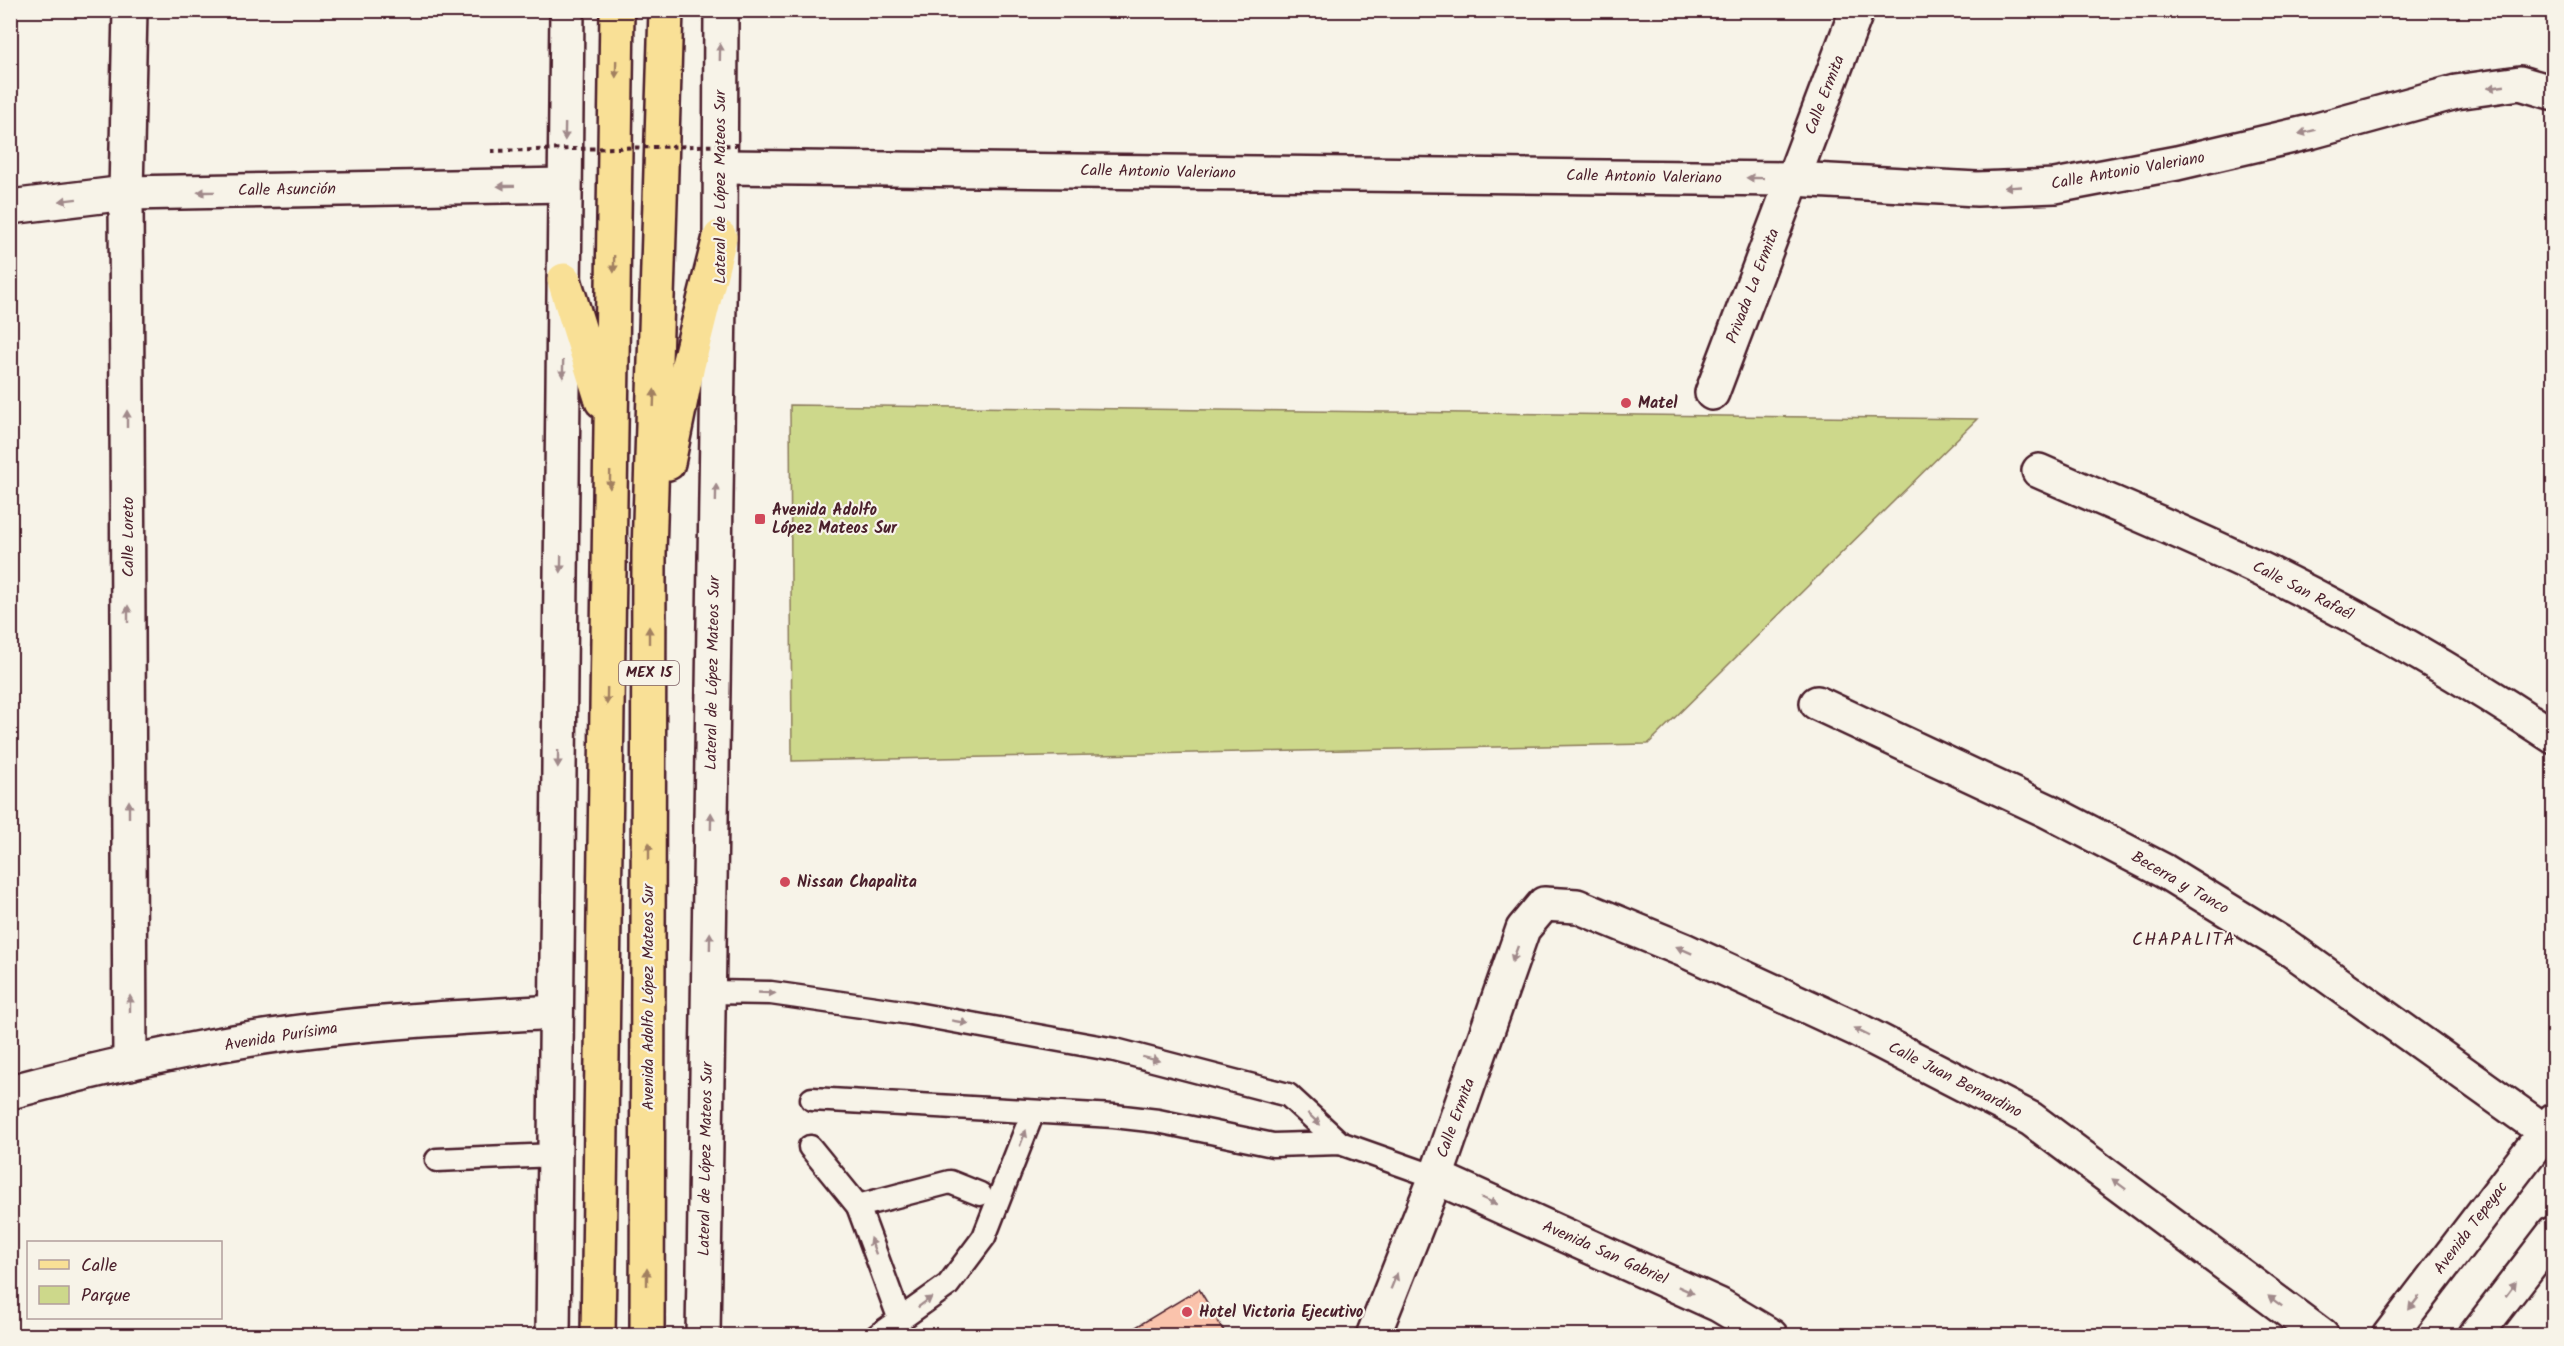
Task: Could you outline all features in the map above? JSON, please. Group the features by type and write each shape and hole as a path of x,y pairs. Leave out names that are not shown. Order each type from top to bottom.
{"main road":[{"name":"MEX 15","path":"598,1335 617,10"},
{"name":"Avenida Adolfo López Mateos Sur","path":"647,1335 649,552 666,10"},
{"path":"649,552 688,365 720,237"},
{"path":"564,280 611,429"}],"street":[{"name":"Calle Loreto","path":"130,10 126,193 130,1063"},
{"path":"553,1335 567,10"},
{"name":"Lateral de López Mateos Sur","path":"703,1335 720,237 730,156 721,10"},
{"name":"Calle Ermita","path":"1793,179 1857,10"},
{"name":"Calle Antonio Valeriano","path":"730,156 1793,179 1977,189 2055,186 2177,164 2310,132 2456,92 2520,84 2553,93"},
{"name":"Privada La Ermita","path":"1712,393 1793,179"},
{"name":"Calle Asunción","path":"10,207 126,193 564,185"},
{"name":"Calle San Rafaél","path":"2039,471 2276,576 2382,632 2506,705 2553,737"},
{"name":"Becerra y Tanco","path":"1817,703 2048,812 2164,871 2286,946 2550,1130"},
{"name":"Calle Ermita","path":"1372,1335 1436,1177 1524,929 1544,904"},
{"name":"Calle Juan Bernardino","path":"1544,904 1578,906 1684,950 1856,1029 2031,1119 2322,1335"},
{"name":"Avenida Purísima","path":"10,1092 130,1063 290,1033 445,1018 555,1012"},
{"name":"Avenida Tepeyac","path":"2389,1335 2550,1130"},
{"name":"Avenida San Gabriel","path":"1436,1177 1719,1305 1771,1335"},
{"path":"2475,1335 2553,1233"}],"lane":[{"path":"709,992 771,993 910,1013 1115,1050 1288,1095 1340,1143"},
{"path":"812,1099 1158,1121 1273,1145 1340,1143 1436,1177"},
{"path":"877,1335 948,1285 984,1237 1033,1112"},
{"path":"810,1147 858,1206 900,1320"},
{"path":"438,1160 555,1155"},
{"path":"858,1206 950,1182 980,1194"}],"path":[{"path":"491,151 730,156"}],"green space":[{"path":"790,405 1977,419 1648,744 792,761"}],"building":[{"name":"Hotel Victoria Ejecutivo","path":"1199,1289 1227,1336 1121,1336"}],"place":[{"name":"Matel","path":"1626,403"},
{"name":"Avenida Adolfo López Mateos Sur","path":"760,519"},
{"name":"Nissan Chapalita","path":"785,882"},
{"name":"Hotel Victoria Ejecutivo","path":"1187,1312"}],"district":[{"name":"CHAPALITA","path":"2184,940"}]}
